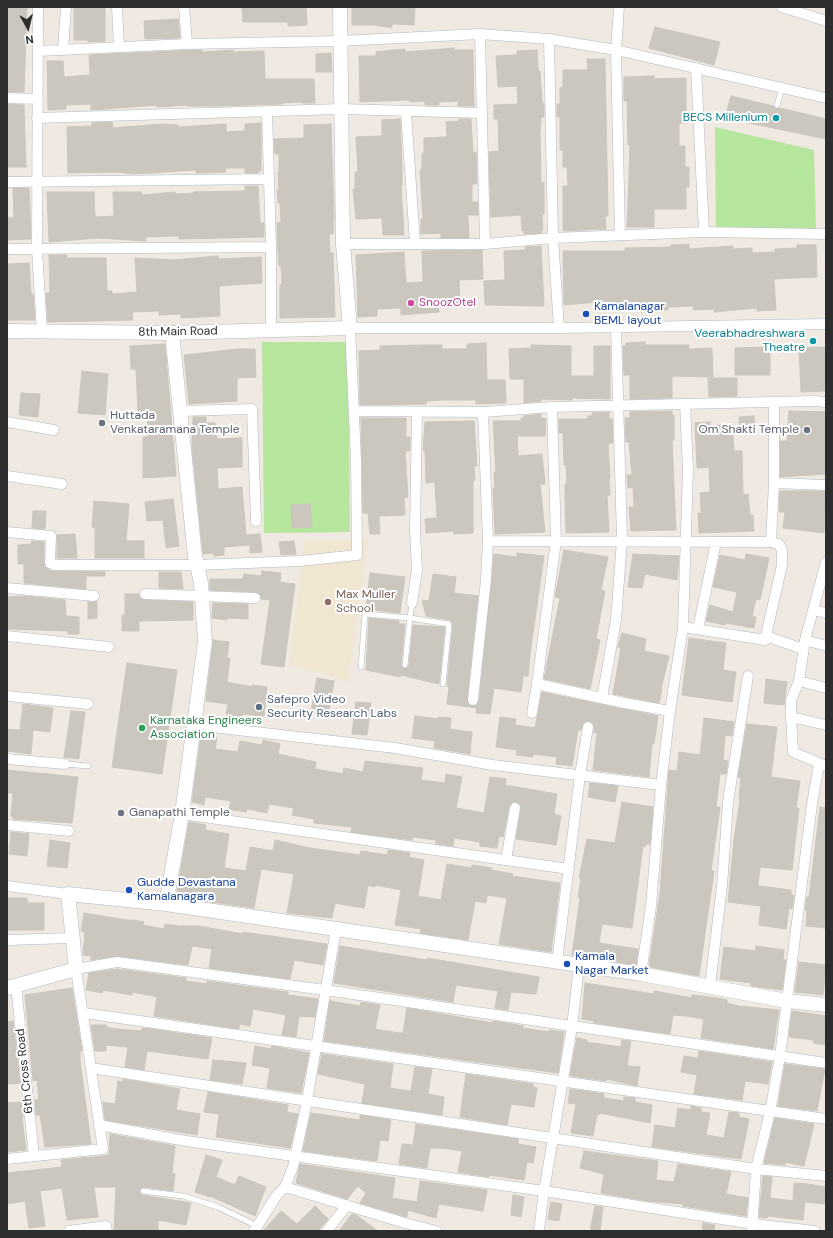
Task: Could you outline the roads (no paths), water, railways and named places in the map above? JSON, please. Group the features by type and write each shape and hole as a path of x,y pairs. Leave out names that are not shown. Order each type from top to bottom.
{"street":[{"path":"38,7 37,250 42,332"},
{"path":"63,50 66,7"},
{"path":"117,7 119,47"},
{"path":"184,7 187,44"},
{"path":"7,532 51,536 50,562 54,565 197,565 300,561 357,555 354,411 350,328 343,244 340,7"},
{"path":"619,7 616,50 620,235"},
{"path":"782,7 826,21"},
{"path":"38,51 187,44 340,41 480,34 549,39 616,50 826,98"},
{"path":"480,34 485,244"},
{"path":"549,39 553,238 559,328"},
{"path":"696,68 704,232"},
{"path":"7,98 38,99"},
{"path":"37,118 341,110 482,113"},
{"path":"267,112 271,247 271,329"},
{"path":"406,112 415,243"},
{"path":"7,182 269,179"},
{"path":"343,244 485,244 553,238 704,232 826,234"},
{"path":"7,249 37,250 271,247"},
{"path":"350,328 559,328 826,324"},
{"path":"602,698 616,620 622,540 616,327"},
{"name":"8th Main Road","path":"7,331 172,333 271,329 350,328"},
{"path":"166,904 182,814 205,642 202,596 197,565 182,411 172,333"},
{"path":"771,542 774,483 774,402"},
{"path":"354,411 484,412 552,407 826,402"},
{"path":"640,974 651,906 661,785 670,711 683,627 687,541 688,470 685,404"},
{"path":"532,714 556,541 552,407"},
{"path":"182,411 252,409 256,521"},
{"path":"412,603 417,570 417,412"},
{"path":"473,700 486,580 488,541 484,412"},
{"path":"7,418 7,423 54,430"},
{"path":"7,476 62,484"},
{"path":"774,483 826,485"},
{"path":"488,541 622,540 771,542 779,544 782,551 782,565 765,640 683,627"},
{"path":"698,629 716,542"},
{"path":"752,1227 756,1168 770,1112 780,1056 812,804 823,765 793,752 791,700 799,681 804,644 813,610 823,581 826,562"},
{"path":"7,588 94,596"},
{"path":"145,594 256,598"},
{"path":"813,610 826,613"},
{"path":"7,636 109,647"},
{"path":"766,636 804,644 826,646"},
{"path":"710,986 722,886 728,802 748,676"},
{"path":"799,681 826,688"},
{"path":"537,684 670,711"},
{"path":"7,696 88,704"},
{"path":"791,717 826,725"},
{"path":"194,725 394,748 493,765 661,785"},
{"path":"557,962 580,775 588,727"},
{"path":"7,759 64,764"},
{"path":"506,860 515,808"},
{"path":"182,814 569,869"},
{"path":"7,825 69,830"},
{"path":"7,886 166,904 640,974 787,1001 826,1005"},
{"path":"7,1159 103,1149 84,1013 71,938 68,894"},
{"path":"256,1228 277,1195 286,1187 295,1156 307,1101 336,929"},
{"path":"7,940 71,938"},
{"path":"11,987 76,969 117,962 325,990 826,1063"},
{"path":"539,1231 544,1191 572,1026 579,966"},
{"name":"6th Cross Road","path":"11,987 34,1156"},
{"path":"84,1013 826,1119"},
{"path":"91,1068 553,1139 756,1168 826,1176"},
{"path":"99,1126 186,1141 544,1191 752,1227 815,1231"},
{"path":"286,1187 347,1205 402,1227 436,1231"},
{"path":"327,1231 347,1205"},
{"path":"70,1231 106,1226 107,1231"}],"lane":[{"path":"777,105 782,88"},
{"path":"405,665 412,603"},
{"path":"361,667 365,614 410,618 449,624 443,684"},
{"path":"64,764 88,766"},
{"path":"144,1191 183,1196 218,1207 256,1228"}],"place":[{"name":"BECS Millenium","path":"776,118"},
{"name":"SnoozOtel","path":"411,303"},
{"name":"Kamalanagar BEML layout","path":"586,314"},
{"name":"Veerabhadreshwara Theatre","path":"813,341"},
{"name":"Huttada Venkataramana Temple","path":"102,423"},
{"name":"Om Shakti Temple","path":"807,430"},
{"name":"Max Muller School","path":"328,602"},
{"name":"Safepro Video Security Research Labs","path":"259,707"},
{"name":"Karnataka Engineers Association","path":"142,728"},
{"name":"Ganapathi Temple","path":"121,813"},
{"name":"Gudde Devastana Kamalanagara","path":"129,890"},
{"name":"Kamala Nagar Market","path":"567,964"}]}
